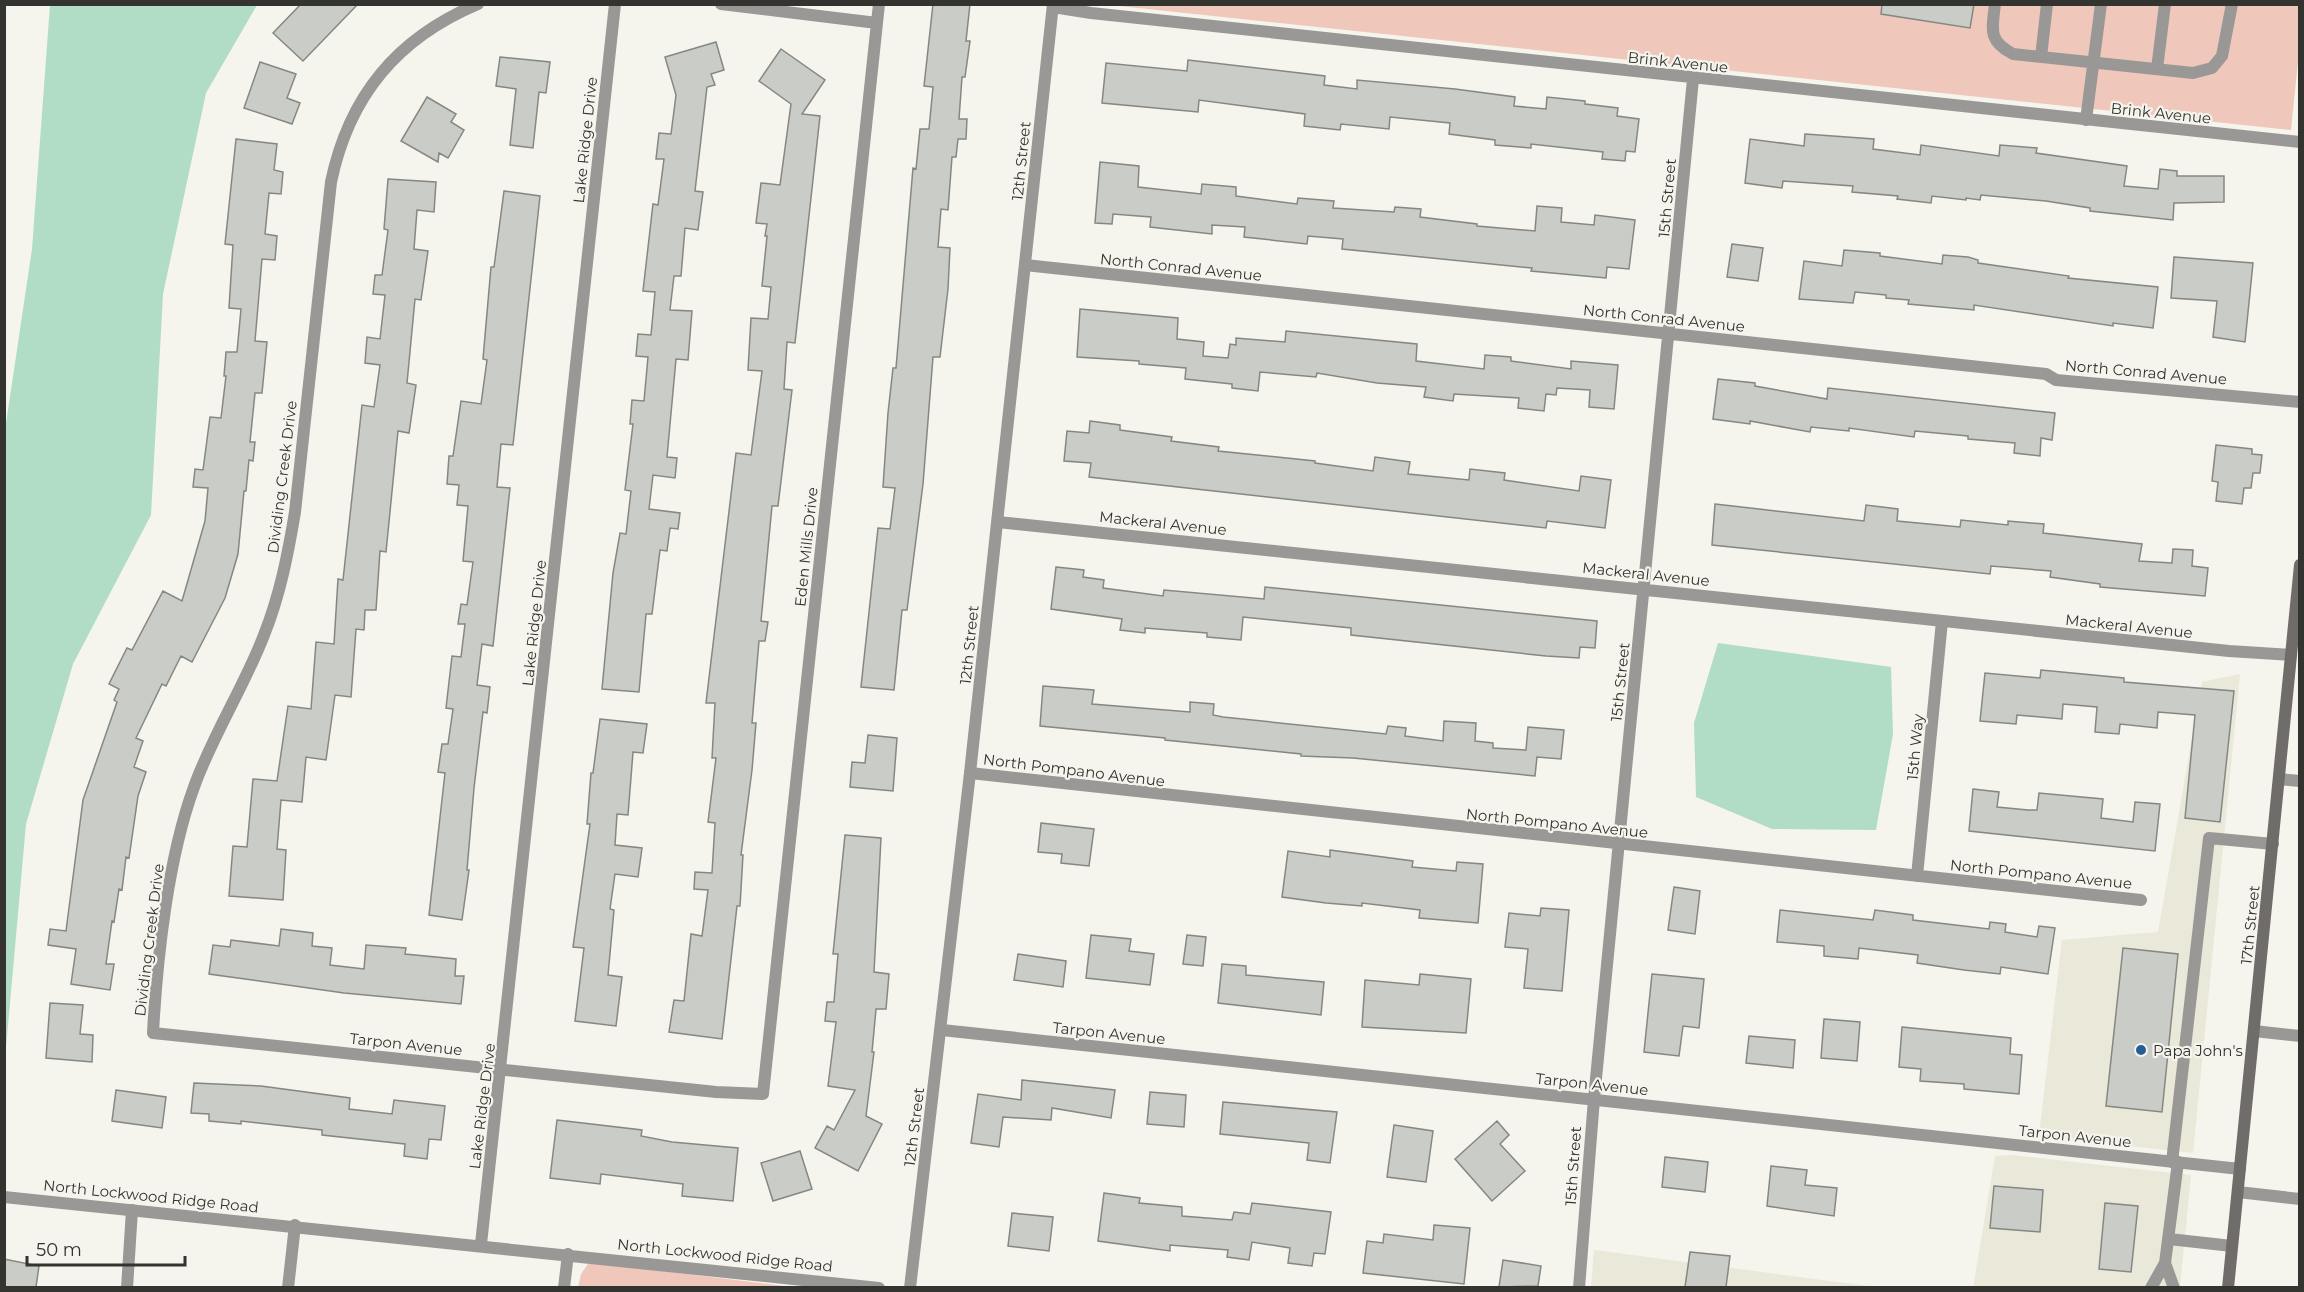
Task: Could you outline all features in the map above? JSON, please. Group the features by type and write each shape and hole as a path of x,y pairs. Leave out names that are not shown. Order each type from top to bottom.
{"main road":[{"name":"17th Street","path":"2228,1287 2300,566"}],"street":[{"name":"Dividing Creek Drive","path":"153,1033 172,868 182,824 209,747 264,636 288,556 295,512 331,182 336,156 355,111 375,79 390,62 422,35 478,4"},
{"name":"Lake Ridge Drive","path":"481,1244 615,4"},
{"path":"721,4 877,23"},
{"name":"Eden Mills Drive","path":"764,1094 879,4"},
{"path":"1995,4 1992,32 1999,46 2013,54 2193,73 2212,68 2222,56 2232,4"},
{"path":"2041,57 2047,4"},
{"path":"2086,120 2101,4"},
{"path":"2157,69 2165,4"},
{"name":"Brink Avenue","path":"1053,6 1091,13 1693,79 2300,142"},
{"name":"12th Street","path":"910,1287 942,1030 1053,6"},
{"name":"15th Street","path":"1579,1287 1618,844 1645,589 1693,79"},
{"name":"North Conrad Avenue","path":"1025,265 2046,374 2056,380 2300,402"},
{"name":"Mackeral Avenue","path":"998,522 2229,651 2291,655"},
{"name":"15th Way","path":"1917,876 1942,621"},
{"name":"North Pompano Avenue","path":"970,773 2141,900"},
{"path":"2279,779 2300,781"},
{"path":"2151,1287 2165,1263 2169,1239 2209,838 2273,844"},
{"name":"Tarpon Avenue","path":"942,1030 2240,1169"},
{"path":"2254,1031 2300,1036"},
{"name":"Tarpon Avenue","path":"153,1033 716,1092 764,1094"},
{"path":"2238,1192 2300,1199"},
{"name":"North Lockwood Ridge Road","path":"4,1197 481,1244 879,1287"},
{"path":"127,1287 132,1210"},
{"path":"288,1287 295,1225"},
{"path":"2169,1239 2232,1246"},
{"path":"564,1287 568,1254"},
{"path":"2165,1263 2174,1287"}],"shaded area":[{"path":"2299,4 2300,42 2291,130 1110,5"},
{"path":"50,5 257,5 206,93 163,294 151,515 73,664 26,824 5,1059 4,437 32,249"},
{"path":"1718,643 1891,667 1893,734 1876,830 1772,829 1696,797 1694,723"},
{"path":"2240,674 2193,1153 2039,1136 2062,940 2158,932 2202,682"},
{"path":"2012,1155 2191,1175 2180,1287 1973,1288 1995,1156"},
{"path":"1594,1250 1876,1287 1591,1288"},
{"path":"588,1264 605,1264 793,1287 578,1288 581,1274"}],"building":[{"path":"301,4 358,4 303,61 273,33"},
{"path":"933,4 970,4 966,41 970,41 965,77 962,77 959,119 967,119 966,139 958,139 956,157 952,157 948,210 941,209 938,247 950,248 948,289 940,357 933,357 923,484 907,610 902,610 894,690 861,687 878,528 890,529 895,488 883,487 888,413 893,368 896,368 913,168 916,169 920,129 929,129 933,87 924,86"},
{"path":"1882,4 1974,4 1970,28 1881,14"},
{"path":"716,42 724,70 711,74 715,85 707,87 695,191 703,192 698,230 685,228 681,276 674,276 670,310 692,311 688,360 676,359 667,457 677,458 675,478 653,475 649,509 680,513 678,529 670,528 667,551 660,550 652,614 646,614 639,692 602,689 613,573 620,533 626,534 631,491 625,490 633,424 630,424 632,400 644,401 648,357 636,356 638,334 651,335 655,292 643,291 653,204 658,205 664,159 656,159 659,133 671,134 676,95 665,57"},
{"path":"781,49 825,80 802,114 820,116 795,343 787,342 784,389 792,390 778,506 772,506 761,621 768,622 765,641 759,641 752,723 756,723 741,855 743,855 740,906 737,906 722,1039 669,1032 674,1000 684,1001 691,934 702,936 708,890 694,889 695,872 712,873 715,823 708,822 716,758 712,758 715,703 706,703 736,453 751,455 762,371 748,370 751,318 768,319 771,287 762,286 767,224 756,223 761,183 780,185 791,104 759,81"},
{"path":"500,57 550,62 546,93 539,92 533,148 510,145 516,89 496,86"},
{"path":"1188,60 1325,76 1324,85 1357,89 1357,80 1515,97 1514,106 1546,109 1547,97 1585,101 1585,104 1618,108 1617,116 1639,119 1635,152 1626,151 1625,161 1602,159 1603,152 1531,144 1531,148 1495,145 1495,140 1449,134 1450,123 1390,117 1389,129 1341,124 1340,130 1304,126 1305,114 1199,100 1198,112 1102,103 1106,63 1187,71"},
{"path":"260,62 296,74 287,98 300,103 292,124 244,108"},
{"path":"427,97 456,114 451,122 464,130 448,158 439,153 438,162 401,141"},
{"path":"1805,134 1874,139 1873,149 1920,155 1921,145 1999,156 2000,145 2037,148 2036,153 2127,166 2124,186 2158,189 2160,169 2177,171 2177,176 2224,176 2224,202 2174,203 2173,220 2090,211 2090,208 2046,201 1981,195 1980,200 1932,196 1931,203 1897,199 1898,196 1852,192 1853,186 1783,181 1782,188 1745,183 1750,139 1804,146"},
{"path":"236,139 277,144 274,170 283,172 281,194 269,193 265,234 277,236 275,260 262,259 255,341 267,342 262,393 255,393 250,442 255,442 253,461 249,460 238,554 225,598 192,662 181,656 166,686 162,684 136,738 143,741 134,767 146,772 138,796 122,890 119,889 114,922 112,921 106,964 114,964 110,990 71,984 76,949 48,945 50,929 66,931 83,800 117,702 114,700 119,689 109,684 127,648 132,650 163,591 182,601 205,521 208,488 193,487 195,469 203,470 210,417 221,418 226,376 224,376 226,352 237,352 241,309 229,308 233,245 225,244"},
{"path":"1100,162 1139,166 1138,187 1201,194 1202,184 1236,187 1236,196 1297,204 1298,198 1334,201 1333,208 1394,212 1395,207 1421,209 1420,217 1477,224 1477,226 1535,231 1537,206 1562,208 1561,222 1594,225 1595,215 1635,220 1629,269 1607,267 1606,278 1531,271 1532,268 1342,249 1343,239 1308,236 1307,244 1244,237 1245,227 1212,225 1212,234 1150,227 1151,217 1113,214 1112,224 1095,223"},
{"path":"388,179 436,182 434,212 417,210 414,249 428,251 421,300 415,299 407,383 416,385 409,433 398,431 386,552 380,551 376,610 365,610 364,630 356,629 351,697 335,695 326,760 306,757 302,802 281,800 277,849 286,850 283,900 229,896 233,846 247,847 253,779 277,781 288,706 311,709 316,642 334,644 338,579 343,580 362,405 374,407 380,365 365,363 367,337 380,339 385,295 373,294 375,275 382,275 388,230 384,229"},
{"path":"504,191 540,196 513,445 501,444 497,487 510,488 493,646 482,644 477,685 490,687 487,713 483,712 474,788 467,870 469,870 462,920 429,915 445,773 438,772 442,744 448,744 453,709 446,708 452,656 461,657 465,624 458,624 461,604 467,605 473,562 463,561 468,506 457,505 459,485 447,484 449,456 453,456 461,401 481,404 487,360 483,359 491,267 494,267"},
{"path":"1732,244 1763,248 1758,281 1727,277"},
{"path":"1844,250 1880,253 1880,256 1942,264 1943,255 1968,257 1978,260 1978,263 2069,276 2068,278 2158,287 2153,328 2113,323 2113,326 1974,305 1974,310 1908,304 1909,300 1855,292 1853,303 1799,299 1804,261 1842,266"},
{"path":"2174,257 2253,263 2245,342 2213,337 2217,301 2171,298"},
{"path":"1080,309 1178,318 1177,339 1204,342 1203,356 1228,358 1230,344 1236,345 1236,338 1285,342 1286,331 1417,344 1416,361 1484,369 1485,355 1511,357 1511,361 1571,369 1571,361 1618,365 1614,409 1589,407 1590,390 1557,388 1556,395 1546,394 1544,411 1518,408 1519,398 1454,394 1453,401 1424,397 1426,387 1377,383 1317,373 1316,377 1260,372 1258,391 1232,388 1232,384 1185,379 1186,368 1139,364 1139,361 1077,357"},
{"path":"1718,379 1755,383 1755,386 1827,399 1828,388 2055,413 2052,440 2041,438 2040,456 2014,453 2015,443 1968,439 1968,436 1915,431 1914,437 1849,428 1849,431 1811,427 1810,432 1750,421 1750,424 1713,419"},
{"path":"1090,421 1120,425 1120,430 1172,437 1171,441 1219,447 1218,451 1315,461 1315,463 1373,471 1375,457 1410,462 1408,474 1469,480 1470,469 1505,473 1504,480 1579,491 1581,476 1611,480 1605,528 1547,521 1546,528 1089,477 1091,463 1064,461 1067,431 1089,433"},
{"path":"2216,445 2252,449 2252,454 2262,455 2260,473 2253,473 2251,488 2244,488 2242,504 2216,501 2218,482 2212,481"},
{"path":"1715,504 1864,521 1866,505 1898,509 1897,521 1960,527 1961,520 2008,525 2008,521 2044,524 2043,533 2142,544 2139,561 2172,563 2173,549 2193,550 2192,566 2208,568 2205,596 2100,587 2100,584 2050,577 2051,571 1991,566 1990,574 1712,545"},
{"path":"1056,567 1084,570 1083,577 1104,580 1103,588 1163,596 1164,590 1264,599 1265,587 1597,621 1595,648 1580,647 1579,658 1546,656 1351,635 1351,628 1243,617 1241,640 1207,637 1207,633 1145,628 1145,633 1120,630 1122,619 1051,609"},
{"path":"2041,670 2124,678 2124,682 2234,691 2220,822 2185,818 2195,715 2158,712 2157,728 2120,724 2119,734 2095,732 2097,707 2063,704 2062,719 2017,715 2016,724 1980,721 1985,673 2040,678"},
{"path":"1043,686 1094,690 1092,704 1190,712 1190,702 1214,704 1213,715 1223,717 1386,734 1388,726 1406,728 1405,736 1443,741 1444,721 1476,723 1475,741 1493,743 1493,748 1526,750 1528,727 1564,730 1561,759 1537,757 1535,776 1353,758 1301,756 1301,754 1165,740 1165,738 1040,726"},
{"path":"600,719 647,724 643,753 633,752 628,815 617,814 615,845 642,848 638,877 615,874 610,909 614,910 608,975 622,977 616,1026 575,1021 584,948 573,947 590,824 587,824 591,773 593,773"},
{"path":"868,735 897,738 893,791 850,787 852,762 865,763"},
{"path":"1973,789 1999,792 1997,807 2028,810 2037,810 2039,793 2103,799 2101,818 2133,822 2135,802 2160,804 2155,851 1969,831"},
{"path":"1041,823 1094,829 1089,866 1061,863 1062,854 1038,852"},
{"path":"845,835 881,838 874,972 889,974 886,1009 876,1009 872,1052 874,1052 866,1116 882,1124 858,1171 815,1148 827,1126 834,1130 855,1090 828,1086 836,1022 825,1021 827,1002 834,1002 838,954 833,954"},
{"path":"1330,850 1413,861 1412,867 1456,871 1457,862 1483,864 1478,923 1419,918 1420,910 1362,903 1362,906 1326,903 1282,897 1288,851 1330,857"},
{"path":"1674,887 1700,891 1695,934 1668,930"},
{"path":"1541,908 1569,910 1562,991 1524,988 1528,949 1505,947 1509,913 1540,916"},
{"path":"1780,910 1873,920 1875,910 1913,915 1913,920 1989,929 1990,922 2006,924 2005,932 2037,937 2039,926 2055,928 2048,974 2001,967 2000,974 1917,963 1918,955 1859,948 1858,959 1824,956 1824,946 1777,942"},
{"path":"281,929 313,933 312,946 332,948 330,965 364,969 366,945 406,948 405,954 456,959 455,976 464,976 461,1004 344,993 209,974 213,945 230,947 231,940 279,946"},
{"path":"1091,935 1131,939 1129,951 1154,954 1150,985 1086,978"},
{"path":"1187,935 1206,937 1203,966 1183,964"},
{"path":"2123,948 2178,954 2162,1112 2106,1106"},
{"path":"1018,954 1066,961 1063,987 1014,980"},
{"path":"1222,964 1246,966 1246,975 1324,982 1321,1015 1218,1003"},
{"path":"1420,974 1471,979 1466,1033 1362,1027 1365,980 1419,985"},
{"path":"1652,974 1704,979 1699,1028 1683,1026 1679,1056 1644,1052"},
{"path":"50,1003 83,1005 80,1034 93,1035 92,1062 46,1058"},
{"path":"1824,1019 1860,1022 1857,1061 1821,1058"},
{"path":"1902,1027 2011,1038 2010,1054 2022,1055 2019,1094 1964,1089 1964,1084 1920,1081 1921,1069 1899,1067"},
{"path":"1749,1036 1795,1040 1793,1068 1746,1063"},
{"path":"1022,1080 1115,1090 1111,1118 1052,1108 1051,1120 1003,1117 999,1147 971,1143 978,1094 1021,1100"},
{"path":"194,1083 261,1086 350,1098 349,1109 392,1114 394,1100 445,1106 441,1140 429,1139 427,1159 404,1156 405,1144 322,1135 322,1130 241,1121 241,1124 209,1121 209,1114 191,1113"},
{"path":"116,1090 166,1097 162,1128 112,1121"},
{"path":"1150,1092 1186,1095 1184,1127 1147,1124"},
{"path":"1223,1102 1337,1112 1330,1163 1307,1160 1309,1143 1220,1134"},
{"path":"557,1120 642,1130 641,1136 672,1142 738,1148 733,1201 682,1196 683,1184 601,1174 600,1184 550,1178"},
{"path":"1497,1121 1509,1135 1500,1144 1525,1171 1492,1201 1455,1159"},
{"path":"1394,1125 1433,1131 1426,1182 1387,1177"},
{"path":"800,1151 812,1189 773,1201 761,1163"},
{"path":"1665,1157 1708,1162 1705,1192 1662,1187"},
{"path":"1771,1166 1807,1170 1805,1185 1837,1188 1834,1216 1767,1206"},
{"path":"1994,1186 2043,1190 2040,1232 1990,1228"},
{"path":"1104,1193 1140,1198 1139,1203 1182,1207 1182,1216 1232,1220 1234,1212 1250,1214 1252,1203 1331,1212 1325,1254 1314,1253 1312,1266 1288,1263 1290,1248 1252,1242 1249,1260 1227,1257 1228,1250 1170,1245 1170,1251 1098,1241"},
{"path":"2105,1203 2138,1206 2131,1272 2099,1269"},
{"path":"1012,1213 1053,1217 1049,1251 1008,1246"},
{"path":"1434,1225 1470,1228 1464,1284 1363,1273 1367,1241 1383,1243 1384,1234 1433,1240"},
{"path":"1690,1252 1730,1256 1726,1287 1685,1287"},
{"path":"4,1259 39,1266 36,1287 4,1287"},
{"path":"1503,1260 1541,1266 1538,1286 1499,1287"}],"place":[{"name":"Papa John's","path":"2141,1050"}]}
